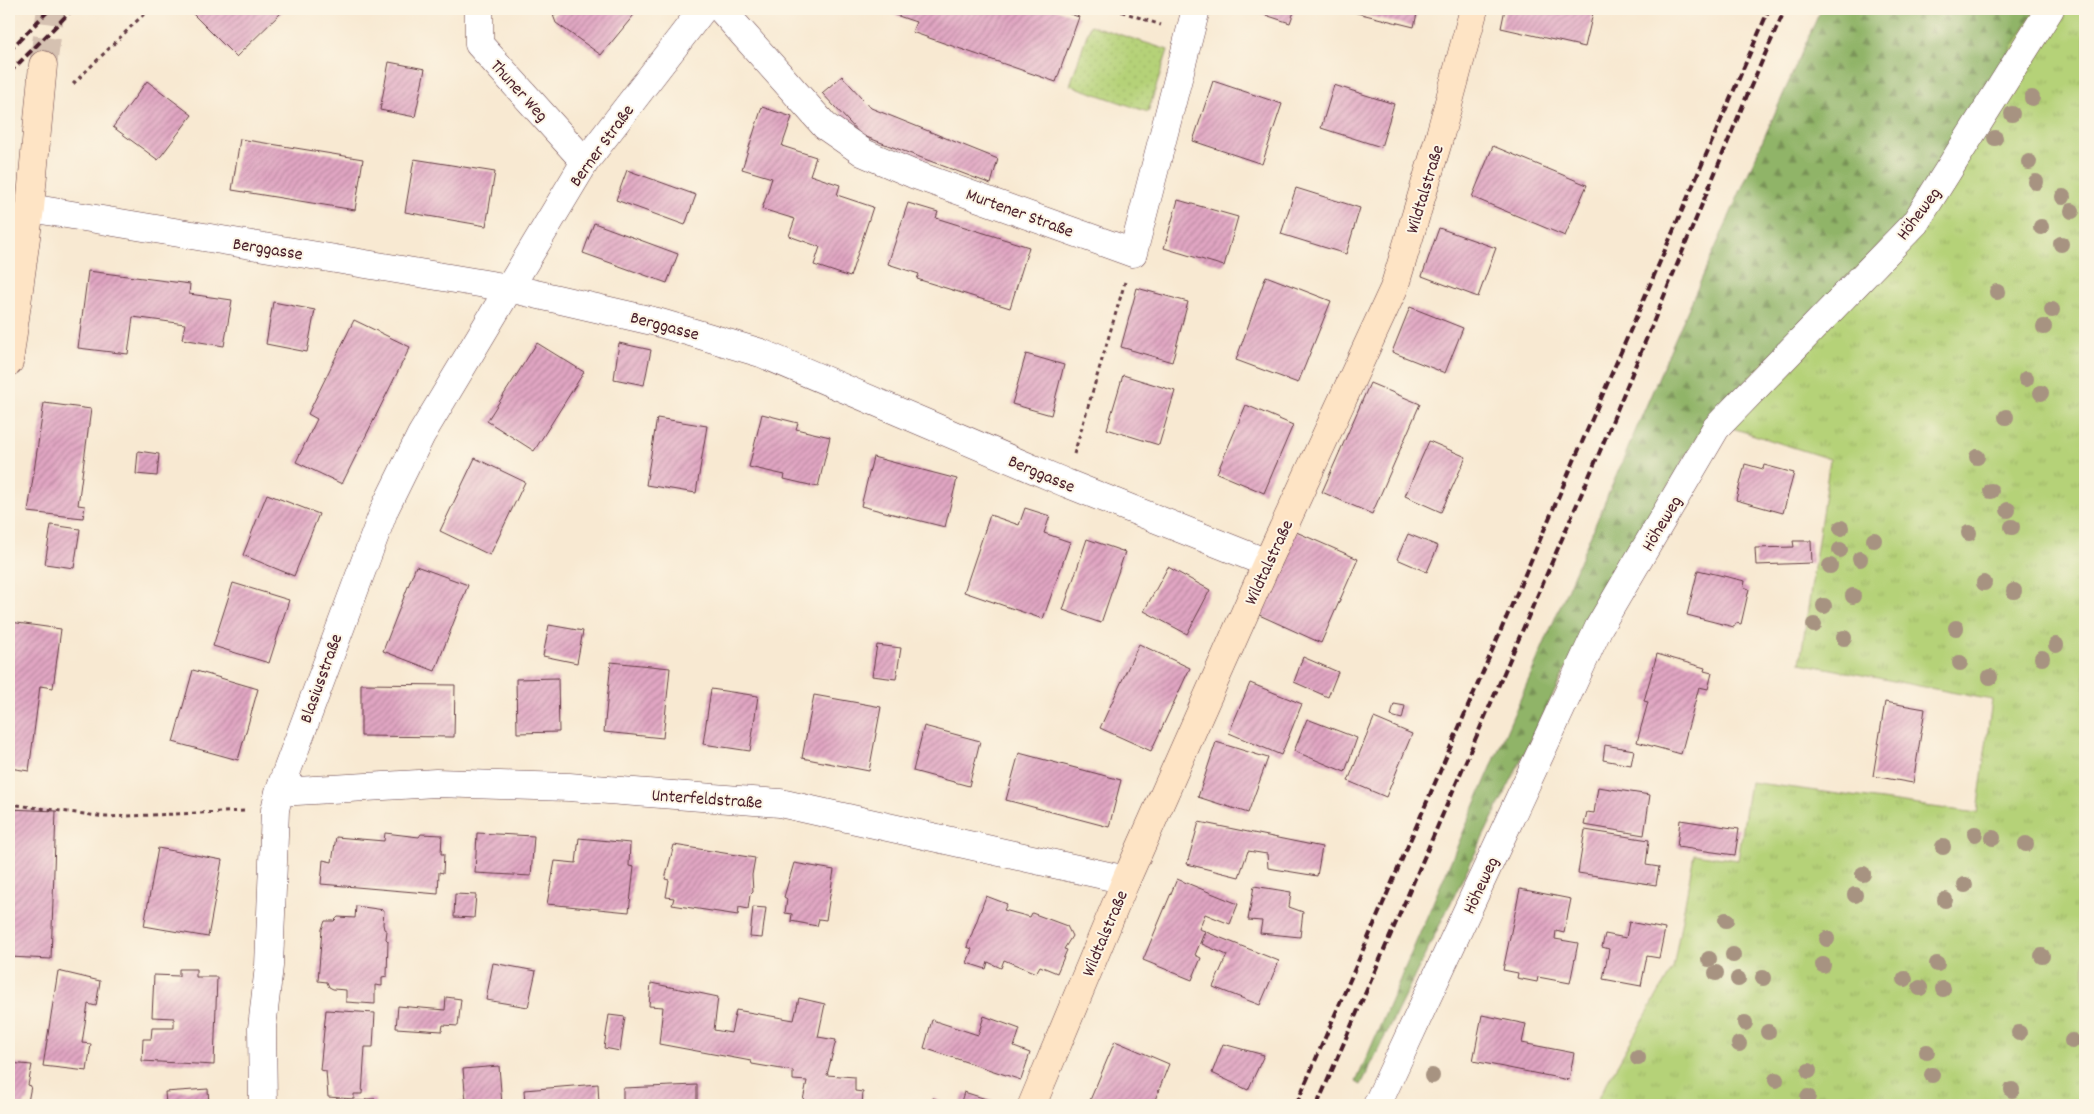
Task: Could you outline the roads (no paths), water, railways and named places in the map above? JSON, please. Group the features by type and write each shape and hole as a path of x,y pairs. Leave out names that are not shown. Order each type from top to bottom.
{"street":[{"name":"Thuner Weg","path":"479,9 479,44 585,162"},
{"name":"Berner Straße","path":"510,288 585,162 703,9"},
{"name":"Murtener Straße","path":"720,9 825,126 864,153 913,174 1133,253 1196,9"},
{"name":"Wildtalstraße","path":"1032,1105 1126,880 1267,563 1394,288 1440,135 1474,9"},
{"name":"Höheweg","path":"1378,1105 1599,627 1716,428 1915,223 2050,9"},
{"path":"9,362 30,208 42,65"},
{"name":"Berggasse","path":"30,208 510,288 657,322 761,353 1066,483 1267,563"},
{"name":"Blasiusstraße","path":"263,1105 262,1028 269,966 277,801 385,508 421,435 510,288"},
{"name":"Unterfeldstraße","path":"277,801 436,783 569,787 780,804 1126,880"}],"tunnel":[{"path":"43,65 51,9"}],"railway":[{"path":"9,51 50,9"},
{"path":"9,73 73,9"},
{"path":"1296,1105 1769,9"},
{"path":"1317,1105 1600,451 1748,93 1785,9"}]}
